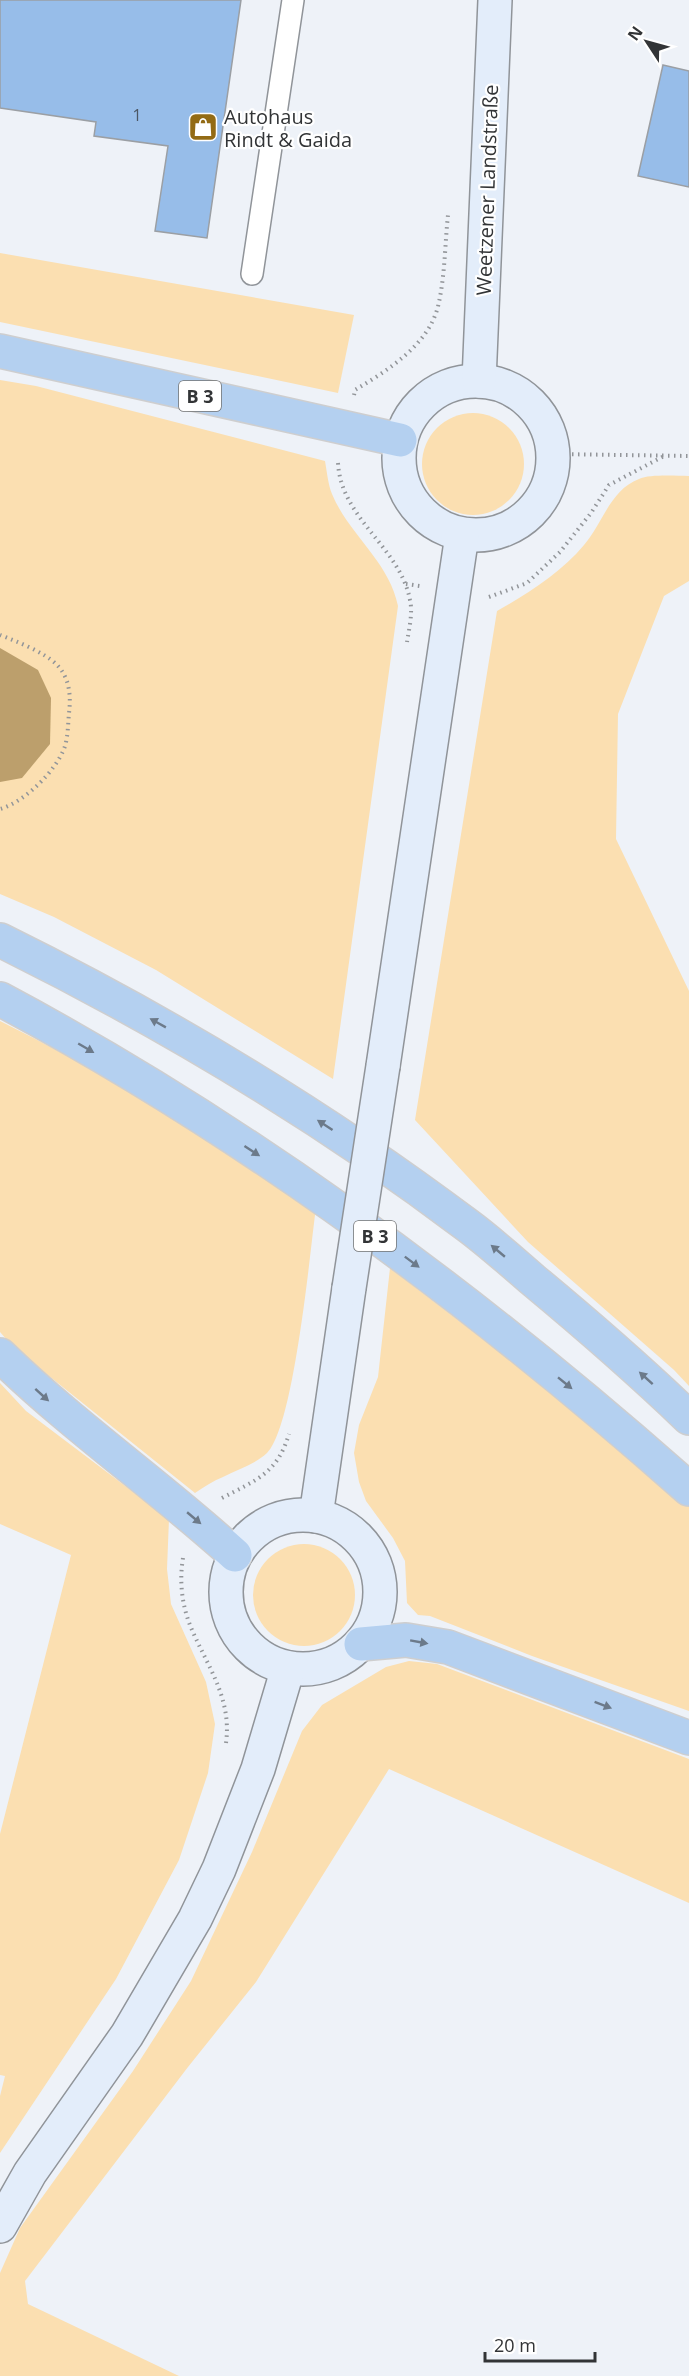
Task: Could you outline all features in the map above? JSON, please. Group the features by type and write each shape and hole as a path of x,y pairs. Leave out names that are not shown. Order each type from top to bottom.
{"highway":[{"name":"B 3","path":"0,351 400,440"},
{"path":"0,940 69,974 173,1031 274,1092 374,1157 469,1226 569,1310 689,1418"},
{"name":"B 3","path":"0,999 157,1089 275,1165 390,1246 610,1419 689,1489"},
{"path":"0,1355 44,1398 197,1521 235,1555"},
{"path":"361,1644 405,1640 448,1647 689,1738"}],"main road":[{"name":"Weetzener Landstraße","path":"479,381 495,0"},
{"path":"479,381 498,384 516,392 531,403 547,427 554,454 552,474 546,493 534,510 519,523 502,532 482,536 462,535 446,530 418,511 400,478 398,459 400,440 416,408 429,396 445,387 462,382 479,381"},
{"path":"316,1516 462,535"},
{"path":"316,1516 333,1521 349,1530 372,1558 378,1575 380,1593 378,1612 361,1644 349,1654 327,1665 304,1670 288,1668 268,1661 250,1649 233,1625 226,1597 226,1583 235,1555 246,1540 261,1527 287,1517 316,1516"},
{"path":"0,2226 30,2174 127,2035 195,1919 219,1869 258,1769 288,1668"}],"lane":[{"path":"252,274 293,0"}],"path":[{"path":"448,212 439,304 430,325 412,350 355,390 337,465 344,494 365,528 391,558 406,584 492,597 527,584 560,552 591,513 609,485 666,454"},
{"path":"554,454 689,456"},
{"path":"0,635 22,643 58,665 71,694 65,746 52,769 32,790 11,806 0,809"},
{"path":"225,1751 228,1732 216,1676 192,1629 183,1600 180,1577 185,1545 197,1521 218,1500 257,1479 273,1467 283,1453 293,1424"}],"shaded area":[{"path":"0,253 354,315 338,393 0,322"},
{"path":"0,380 36,386 325,461 331,490 339,509 386,575 398,606 333,1079 156,970 54,917 0,894"},
{"path":"473,413 493,417 509,428 520,444 524,464 520,484 509,500 493,511 473,515 453,511 437,500 426,484 422,464 426,444 437,428 453,417"},
{"path":"650,476 689,476 689,581 664,596 618,714 616,839 689,991 689,1386 674,1370 528,1242 415,1120 497,611 544,582 575,555 591,536 614,499 629,484"},
{"path":"0,648 38,670 51,698 50,744 22,778 0,782"},
{"path":"0,1021 121,1086 316,1207 293,1376 277,1437 262,1457 195,1493 14,1348 0,1332"},
{"path":"390,1268 590,1421 689,1507 689,1711 532,1656 430,1616 418,1615 407,1603 405,1561 393,1538 366,1501 359,1482 354,1453 359,1425 378,1377"},
{"path":"0,1383 26,1411 169,1519 167,1569 171,1604 206,1682 215,1724 208,1773 179,1860 116,1979 0,2153 0,2096 5,2076 0,2075 0,1834 71,1555 0,1524"},
{"path":"304,1544 333,1552 347,1566 355,1595 347,1624 333,1638 304,1646 275,1638 261,1624 253,1595 261,1566 275,1552"},
{"path":"409,1661 437,1664 689,1759 689,1903 389,1769 256,1982 188,2067 25,2281 28,2304 179,2376 0,2376 0,2273 20,2228 133,2071 191,1981 252,1852 302,1731 322,1705 386,1667"}],"building":[{"path":"0,0 241,0 207,238 155,231 168,146 94,136 96,122 0,108"},
{"path":"663,65 689,71 689,187 638,176"}],"place":[{"name":"Autohaus Rindt & Gaida","path":"203,127"}]}
